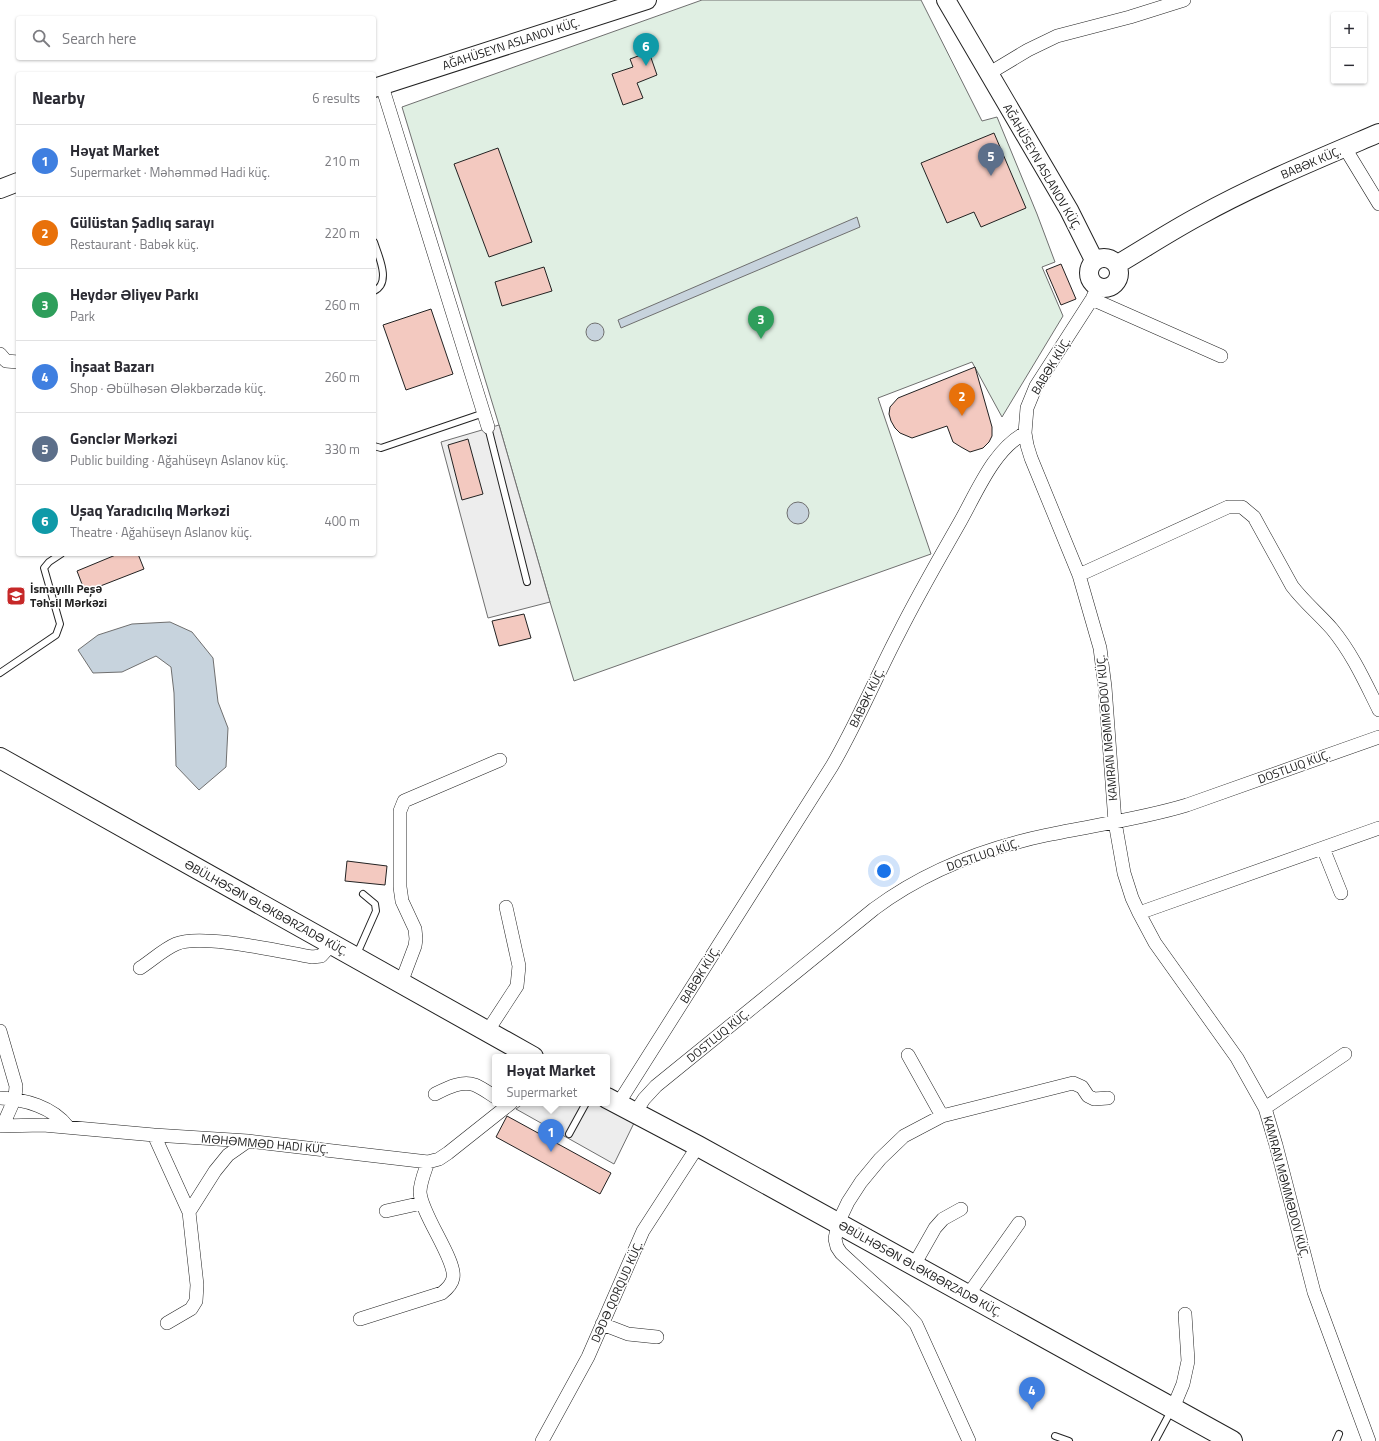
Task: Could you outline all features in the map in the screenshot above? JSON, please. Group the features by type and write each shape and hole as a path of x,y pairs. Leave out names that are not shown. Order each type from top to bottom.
{"main road":[{"name":"ƏBÜLHƏSƏN ƏLƏKBƏRZADƏ KÜÇ.","path":"0,758 527,1054"},
{"name":"ƏBÜLHƏSƏN ƏLƏKBƏRZADƏ KÜÇ.","path":"620,1105 698,1146 1232,1441"}],"street":[{"name":"AĞAHÜSEYN ASLANOV KÜÇ.","path":"378,87 647,0"},
{"name":"AĞAHÜSEYN ASLANOV KÜÇ.","path":"946,0 1069,210 1094,260"},
{"path":"988,74 1028,50 1057,36 1130,17 1184,0"},
{"path":"378,87 488,427"},
{"name":"BABƏK KÜÇ.","path":"1118,264 1220,204 1299,167 1379,133"},
{"path":"1345,148 1379,204"},
{"path":"0,189 16,183"},
{"path":"1095,293 1113,286 1118,280 1120,272 1118,264 1111,258 1102,257 1094,260 1090,266 1088,274 1095,293 1222,356"},
{"name":"BABƏK KÜÇ.","path":"620,1105 832,766 848,738 913,605 992,465 1008,444 1025,432 1027,408 1036,386 1095,293"},
{"path":"0,354 6,361 16,362"},
{"name":"KAMRAN MƏMMƏDOV KÜÇ.","path":"1025,432 1026,445 1079,575 1100,648 1106,687 1115,822 1124,873 1139,913 1155,943 1237,1058 1265,1108 1314,1292 1369,1441"},
{"path":"1079,575 1228,507 1242,507 1254,517 1292,586 1332,629 1358,667 1379,710"},
{"name":"DOSTLUQ KÜÇ.","path":"620,1105 644,1099 656,1086 892,896 948,866 975,855 1045,835 1158,814 1379,737"},
{"path":"401,983 415,946 416,939 414,929 402,901 400,887 400,811 404,801 500,760"},
{"path":"1139,913 1379,828"},
{"path":"1323,848 1341,893"},
{"path":"487,1032 517,986 519,966 506,908"},
{"path":"140,968 177,944 201,940 312,957 321,956 332,944"},
{"path":"0,1031 16,1086 15,1098 2,1125"},
{"path":"1265,1108 1345,1054"},
{"path":"908,1055 942,1116"},
{"path":"969,1441 916,1324 841,1253 837,1247 835,1239 838,1223 848,1202 880,1160 904,1136 942,1116 1073,1083 1082,1087 1088,1096 1094,1099 1108,1098"},
{"path":"435,1094 454,1085 465,1084 474,1085 492,1095"},
{"path":"0,1098 15,1098 35,1105 55,1114 63,1120 68,1127"},
{"path":"360,1318 434,1296 442,1293 449,1286 454,1278 451,1265 422,1203 420,1191 428,1162 443,1156 506,1106"},
{"name":"MƏHƏMMƏD HADI KÜÇ.","path":"2,1125 43,1125 154,1135 248,1141 428,1162"},
{"path":"154,1135 189,1212 198,1285 196,1301 192,1309 167,1323"},
{"path":"189,1212 215,1170 228,1155 248,1141"},
{"name":"DƏDƏ QORQUD KÜÇ.","path":"542,1441 588,1357 643,1231 698,1146"},
{"path":"386,1211 422,1203"},
{"path":"914,1266 935,1228 943,1219 961,1209"},
{"path":"968,1295 1019,1222"},
{"path":"1172,1408 1183,1384 1188,1360 1185,1314"},
{"path":"602,1324 628,1334 657,1337"}],"lane":[{"path":"376,249 384,275 382,283 376,290"},
{"path":"376,447 381,448 484,414"},
{"path":"488,427 527,582"},
{"path":"0,673 56,635 60,624 44,568 49,562 59,556"},
{"path":"356,958 376,911 374,904 363,894"},
{"path":"569,1134 584,1106"},
{"path":"1155,1441 1172,1408"},
{"path":"1336,1441 1339,1434"},
{"path":"1055,1436 1069,1441"}],"green space":[{"path":"702,0 921,0 982,121 997,117 1055,262 1042,267 1063,316 1002,417 972,362 878,398 931,554 574,681 499,425 402,107"}],"shaded area":[{"path":"857,217 860,227 621,328 618,320"},
{"path":"595,323 601,326 604,332 601,338 595,341 589,338 586,332 589,326"},
{"path":"499,425 550,602 488,618 441,442"},
{"path":"798,502 806,505 809,513 806,521 798,524 790,521 787,513 790,505"},
{"path":"170,622 192,632 213,658 218,702 228,728 226,767 199,790 176,766 174,693 171,667 156,656 122,672 93,673 78,650 98,635 132,624"},
{"path":"520,1106 605,1106 634,1123 614,1164 516,1109"}],"building":[{"path":"649,52 657,75 637,83 643,98 623,105 612,74 633,67 630,59"},
{"path":"994,133 1026,208 981,227 974,212 947,223 921,163"},
{"path":"498,148 532,242 489,257 454,164"},
{"path":"1061,264 1076,299 1061,305 1046,270"},
{"path":"544,267 552,291 502,306 495,282"},
{"path":"431,309 453,374 406,390 383,325"},
{"path":"975,367 992,427 992,436 983,448 970,452 961,447 953,442 947,426 912,438 900,433 895,428 889,414 890,407 898,398"},
{"path":"468,439 483,494 462,500 448,445"},
{"path":"113,556 139,556 144,569 85,592 77,571"},
{"path":"524,614 531,638 499,646 492,621"},
{"path":"347,861 387,866 385,885 345,881"},
{"path":"507,1116 611,1173 600,1194 496,1137"}],"place":[{"name":"Uşaq Yaradıcılıq Mərkəzi","path":"646,66"},
{"name":"Gənclər Mərkəzi","path":"991,176"},
{"name":"Heydər Əliyev Parkı","path":"761,339"},
{"name":"Gülüstan Şadlıq sarayı","path":"962,416"},
{"name":"İsmayıllı Peşə Təhsil Mərkəzi","path":"16,596"},
{"name":"Həyat Market","path":"551,1152"},
{"name":"İnşaat Bazarı","path":"1032,1410"}]}
